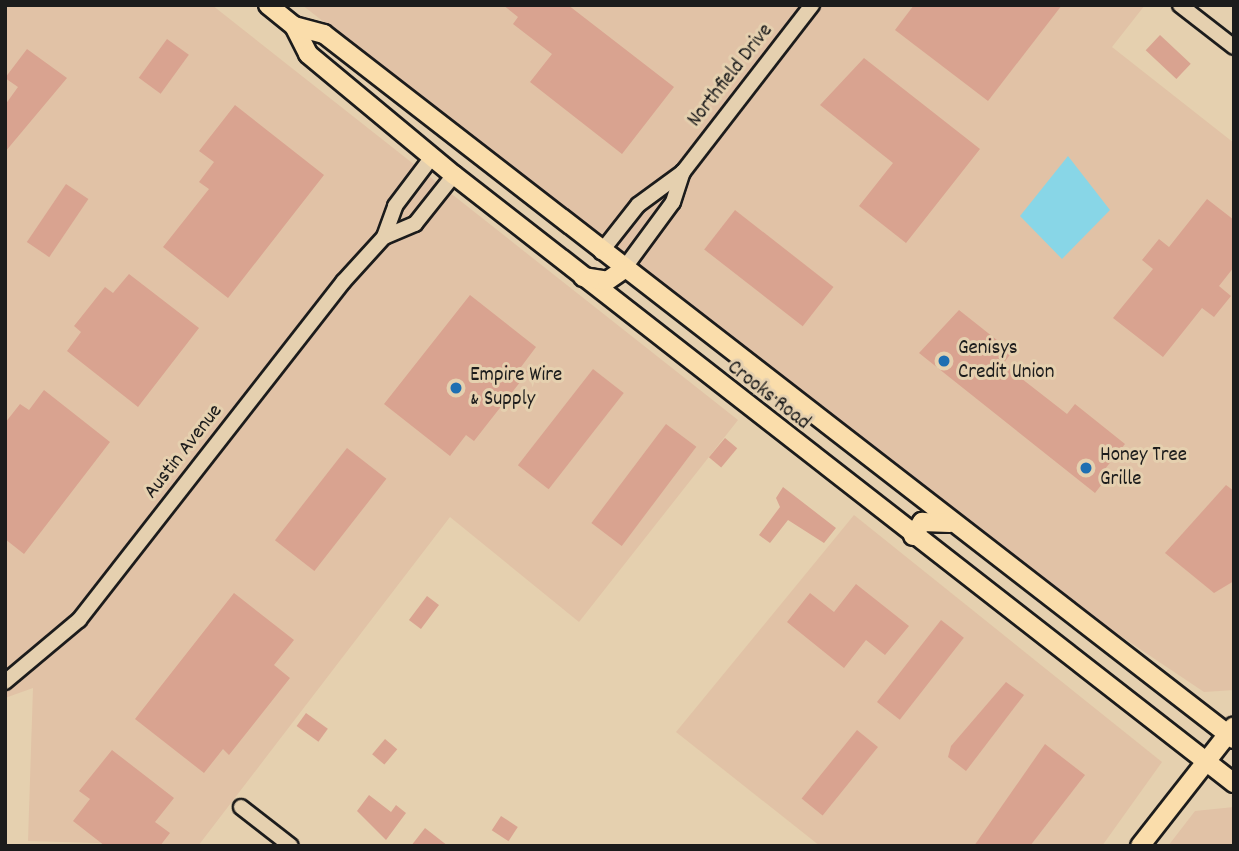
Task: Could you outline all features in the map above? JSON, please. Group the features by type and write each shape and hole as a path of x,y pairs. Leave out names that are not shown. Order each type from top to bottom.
{"main road":[{"name":"Crooks Road","path":"268,5 294,26 324,34 623,270 1175,694 1232,733"},
{"name":"Crooks Road","path":"294,26 308,54 579,276 1234,783"},
{"path":"432,157 446,146 476,154"},
{"path":"579,276 607,281 623,270"},
{"path":"677,353 694,336 714,340"},
{"path":"913,536 930,520 953,524"},
{"path":"1143,712 1163,709 1175,694"},
{"path":"1140,846 1206,760 1232,733"}],"street":[{"name":"Northfield Drive","path":"600,252 638,205 683,172 812,5"},
{"path":"1180,5 1234,47"},
{"name":"Austin Avenue","path":"5,682 79,620 326,303 384,237 395,206 432,157"},
{"name":"Northfield Drive","path":"623,270 673,202 683,172"},
{"name":"Austin Avenue","path":"384,237 415,224 454,175"},
{"path":"241,807 291,846"}],"shaded area":[{"path":"5,5 212,5 738,420 579,622 450,517 198,846 28,841 33,688 5,698"},
{"path":"302,5 1145,5 1112,47 1234,143 1234,690 1204,692 1107,627"},
{"path":"854,515 1162,762 1102,846 820,846 676,732"},
{"path":"1234,807 1234,846 1168,846 1195,811"}],"water":[{"path":"1068,156 1110,210 1062,259 1020,216"}],"building":[{"path":"503,5 568,5 674,87 622,154 530,82 552,54 513,24 518,17"},
{"path":"914,5 1062,5 988,101 895,30"},
{"path":"1160,35 1191,64 1176,79 1146,50"},
{"path":"167,39 189,55 161,94 139,78"},
{"path":"27,49 67,78 5,152 5,105 18,87 5,78"},
{"path":"864,58 980,149 906,243 859,206 893,163 820,105"},
{"path":"235,105 324,175 228,298 163,247 209,189 199,182 214,162 199,151"},
{"path":"66,184 88,199 49,257 27,242"},
{"path":"1207,199 1234,220 1234,267 1219,286 1231,296 1214,317 1202,308 1163,357 1113,318 1153,269 1142,260 1159,239 1169,247"},
{"path":"735,210 834,287 803,326 704,249"},
{"path":"129,274 199,328 138,407 67,351 81,332 74,326 105,287 113,293"},
{"name":"Empire Wire & Supply","path":"470,295 536,347 521,367 528,372 474,441 466,435 450,456 384,404"},
{"path":"959,310 1012,352 1003,364 1067,414 1075,404 1125,444 1101,474 1106,479 1095,493 919,353"},
{"path":"593,369 624,393 549,489 518,465"},
{"path":"44,390 110,442 24,554 5,539 5,423 20,404 29,410"},
{"path":"666,424 696,447 622,546 591,523"},
{"path":"725,438 737,448 721,467 709,457"},
{"path":"347,448 386,479 314,571 275,540"},
{"path":"1226,485 1234,491 1234,581 1214,593 1165,553"},
{"path":"783,487 836,528 824,543 788,520 770,543 759,535 780,507 776,498"},
{"path":"856,584 909,626 885,655 866,640 844,668 787,622 810,593 834,612"},
{"path":"234,593 294,640 274,665 290,678 229,755 223,749 204,773 135,719"},
{"path":"427,596 439,605 421,629 409,620"},
{"path":"941,620 964,638 900,720 877,702"},
{"path":"1006,682 1024,695 966,771 948,757 951,746"},
{"path":"306,713 328,729 318,742 297,726"},
{"path":"857,730 878,747 823,815 802,798"},
{"path":"385,739 397,749 384,765 372,754"},
{"path":"1045,744 1085,775 1030,846 974,846"},
{"path":"112,750 174,798 155,822 170,833 160,846 105,846 73,821 90,799 79,791"},
{"path":"369,795 391,812 396,805 406,813 386,840 357,811"},
{"path":"501,816 518,827 509,841 492,830"},
{"path":"425,828 448,846 411,846"}],"place":[{"name":"Genisys Credit Union","path":"944,361"},
{"name":"Empire Wire & Supply","path":"456,388"},
{"name":"Honey Tree Grille","path":"1086,468"}]}
